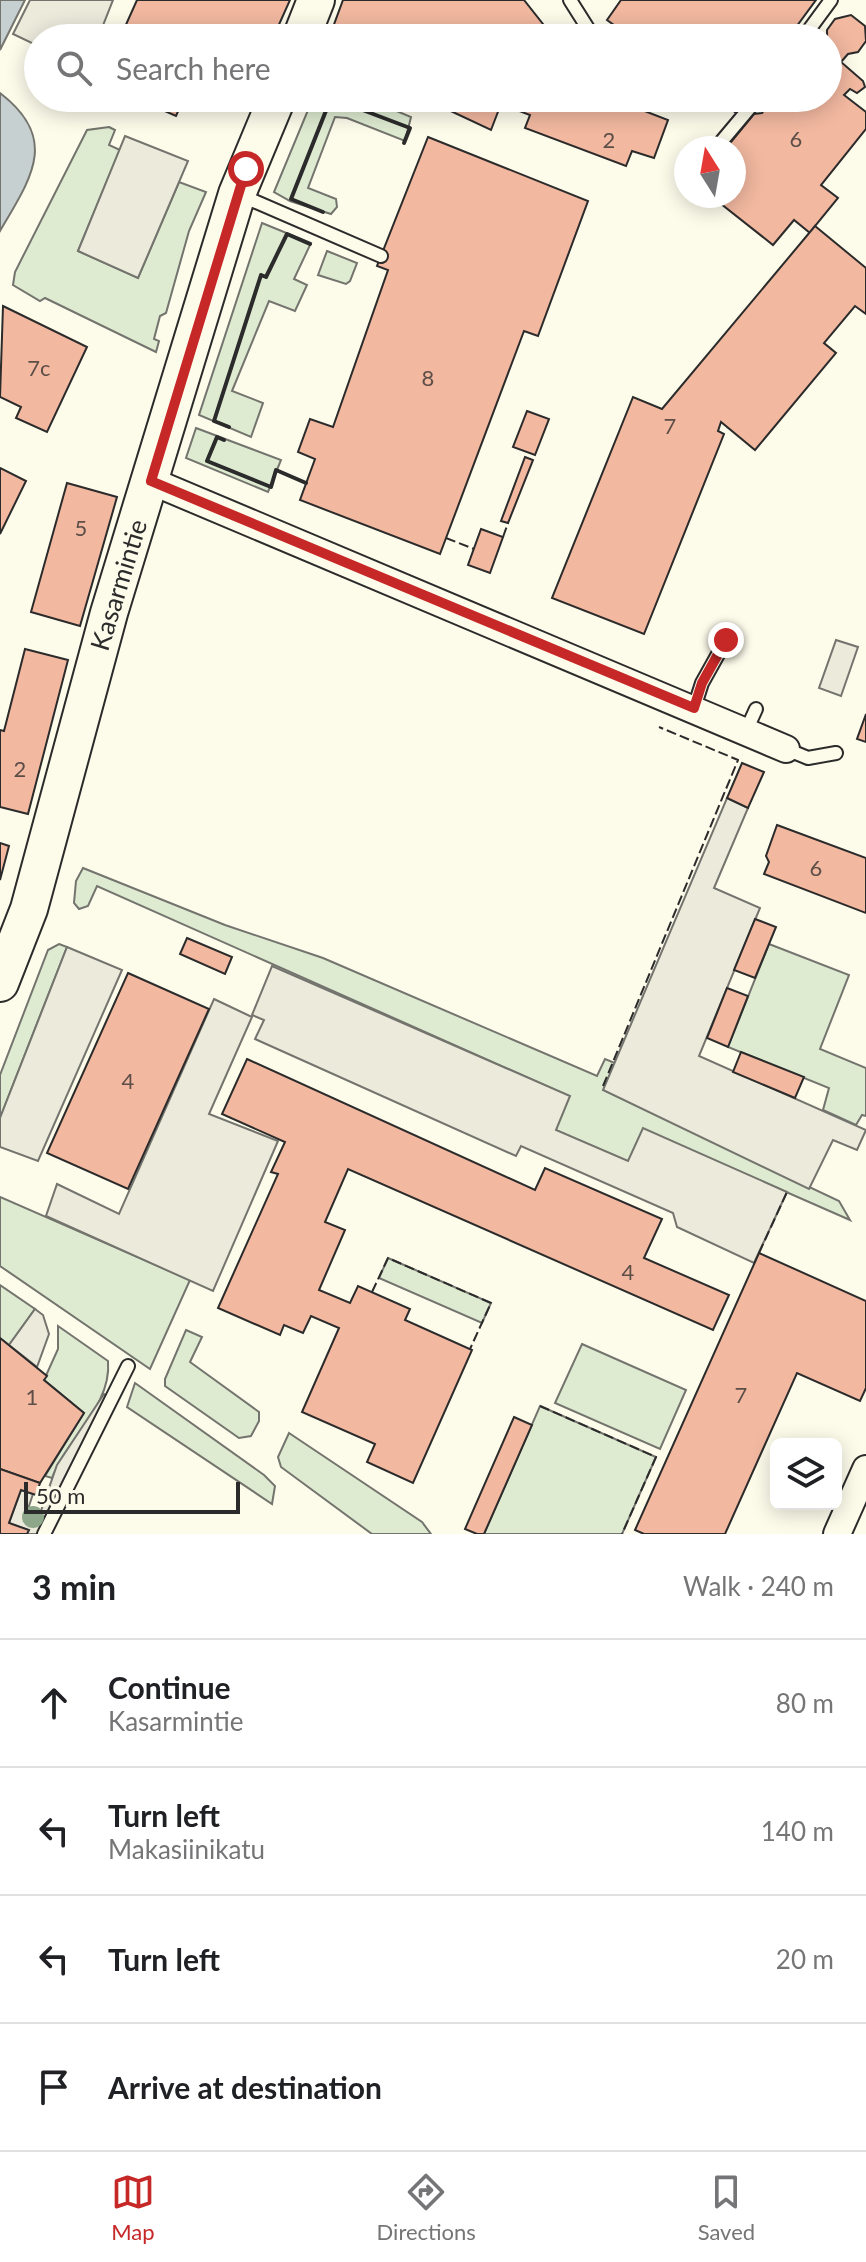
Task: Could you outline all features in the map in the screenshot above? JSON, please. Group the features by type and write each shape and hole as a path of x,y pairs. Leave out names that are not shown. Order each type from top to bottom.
{"street":[{"path":"307,24 316,0"},
{"name":"Kasarmintie","path":"0,983 10,931 29,909 109,613 237,194 271,112"},
{"path":"151,481 694,708 751,720 786,749"},
{"path":"837,1534 866,1469"}],"lane":[{"path":"570,0 585,24"},
{"path":"813,24 831,0"},
{"path":"726,136 746,112"},
{"path":"237,194 381,256"},
{"path":"694,708 702,683 726,640"},
{"path":"786,749 808,758 836,753"},
{"path":"44,1534 128,1366"}],"green space":[{"path":"307,112 399,112 411,117 405,141 347,118 335,117 308,188 336,199 337,207 331,214 290,201 274,192"},
{"path":"109,127 115,130 109,145 120,150 78,251 138,278 179,182 206,192 189,231 166,313 160,316 154,339 159,341 156,352 45,298 40,301 13,285 15,272 87,130"},
{"path":"262,223 311,243 294,279 307,285 295,311 269,301 232,391 263,403 251,437 199,415"},
{"path":"327,251 357,263 346,284 318,275"},
{"path":"196,428 281,460 268,492 186,458"},
{"path":"83,868 225,925 323,958 597,1076 605,1059 615,1063 604,1090 839,1201 850,1220 643,1129 629,1162 555,1130 569,1096 97,886 88,906 79,909 74,903 76,881"},
{"path":"59,944 67,947 0,1118 0,1075 48,950"},
{"path":"769,944 849,975 820,1049 866,1068 866,1116 862,1115 856,1125 823,1110 829,1088 728,1047"},
{"path":"0,1197 190,1280 150,1369 0,1266"},
{"path":"388,1258 491,1303 482,1323 379,1278"},
{"path":"0,1285 35,1309 9,1345 0,1338"},
{"path":"58,1326 108,1361 103,1393 52,1478 45,1476 84,1413 44,1380 58,1349"},
{"path":"186,1330 202,1337 190,1362 259,1412 259,1421 251,1436 239,1438 165,1386 165,1379"},
{"path":"582,1344 686,1390 660,1449 555,1403"},
{"path":"135,1383 264,1475 275,1486 272,1504 127,1407"},
{"path":"540,1406 656,1457 622,1534 484,1534"},
{"path":"289,1433 422,1522 431,1534 372,1534 281,1467 278,1457"}],"shaded area":[{"path":"0,0 25,0 0,50"},
{"path":"30,0 113,0 104,24 24,24 24,39 13,34"},
{"path":"0,93 30,127 35,143 34,159 22,194 0,231"},
{"path":"125,136 188,161 138,278 78,251"},
{"path":"836,640 858,647 841,696 819,688"},
{"path":"727,798 748,808 714,888 760,908 699,1056 866,1130 857,1150 833,1140 809,1189 603,1090"},
{"path":"67,947 122,970 38,1161 0,1147 0,1118"},
{"path":"272,966 570,1096 556,1130 628,1161 643,1128 787,1192 754,1263 677,1227 673,1213 521,1146 516,1156 255,1039 264,1020 252,1015"},
{"path":"214,999 252,1017 209,1114 278,1141 213,1291 46,1216 57,1184 119,1214"},
{"path":"35,1309 43,1315 49,1334 37,1367 9,1345"},
{"path":"104,1394 109,1398 41,1534 27,1534 28,1530 9,1523 21,1490 33,1494 24,1521 36,1525 57,1465"}],"building":[{"path":"137,0 290,0 279,24 126,24"},
{"path":"343,0 524,0 543,24 334,24"},
{"path":"621,0 816,0 798,24 613,24 607,20"},
{"path":"851,15 865,26 866,41 858,52 848,54 842,61 842,24 831,24 835,19"},
{"path":"842,63 863,81 865,87 857,93 850,89 844,95 866,112 866,129 821,185 838,198 810,233 794,220 773,245 726,208 746,208 746,136 736,136 754,114 842,112"},
{"path":"453,112 498,112 491,130"},
{"path":"522,112 647,112 668,120 654,158 632,151 626,166 525,128 530,115"},
{"path":"428,137 588,201 538,336 524,331 440,554 300,500 315,459 298,452 310,419 333,427 388,270 377,266"},
{"path":"815,226 866,268 866,314 855,306 824,343 836,353 755,450 721,422 718,431 724,434 644,634 552,598 633,397 662,409"},
{"path":"3,306 87,347 47,432 16,418 21,407 0,397"},
{"path":"527,411 549,419 535,455 513,447"},
{"path":"525,457 533,460 508,523 501,521"},
{"path":"0,468 26,481 0,534"},
{"path":"67,483 117,497 80,626 31,612"},
{"path":"481,529 503,537 490,573 468,565"},
{"path":"25,649 68,660 28,814 0,807 0,730 4,731"},
{"path":"866,714 866,742 857,739"},
{"path":"742,763 764,772 748,808 727,798"},
{"path":"777,825 866,858 866,913 764,874 769,862 766,856"},
{"path":"0,843 9,846 0,880"},
{"path":"755,919 776,927 755,978 734,970"},
{"path":"187,938 232,957 225,974 180,954"},
{"path":"128,973 209,1009 128,1189 47,1153"},
{"path":"727,988 748,996 728,1047 707,1038"},
{"path":"741,1052 804,1077 795,1098 733,1072"},
{"path":"247,1059 535,1190 545,1168 662,1219 644,1258 729,1295 713,1330 348,1169 325,1222 345,1230 319,1290 350,1303 358,1286 410,1309 405,1320 472,1350 413,1483 367,1462 375,1444 302,1412 339,1328 311,1316 303,1333 284,1325 280,1335 218,1308 278,1174 271,1172 285,1142 222,1114"},
{"path":"759,1253 866,1301 866,1388 860,1401 797,1373 725,1534 644,1534 635,1530"},
{"path":"0,1338 47,1376 44,1380 84,1413 40,1483 0,1469"},
{"path":"514,1417 532,1425 484,1534 477,1534 465,1529"},
{"path":"0,1469 40,1483 36,1495 21,1490 9,1523 29,1530 27,1534 0,1534"}],"fence":[{"path":"503,537 508,523"},
{"path":"446,538 474,549"},
{"path":"603,1086 738,760 659,727"},
{"path":"759,1253 787,1192"},
{"path":"372,1292 388,1258 491,1303 470,1349"},
{"path":"540,1406 656,1457 622,1534"}],"wall":[{"path":"323,212 291,199 325,112"},
{"path":"368,112 410,128 404,143"},
{"path":"229,427 214,421 261,275 266,277 287,234 310,244"},
{"path":"224,440 217,437 207,461 271,487 276,470 306,483"}],"route":[{"path":"246,169 151,481 694,708 702,683 726,640"}]}
